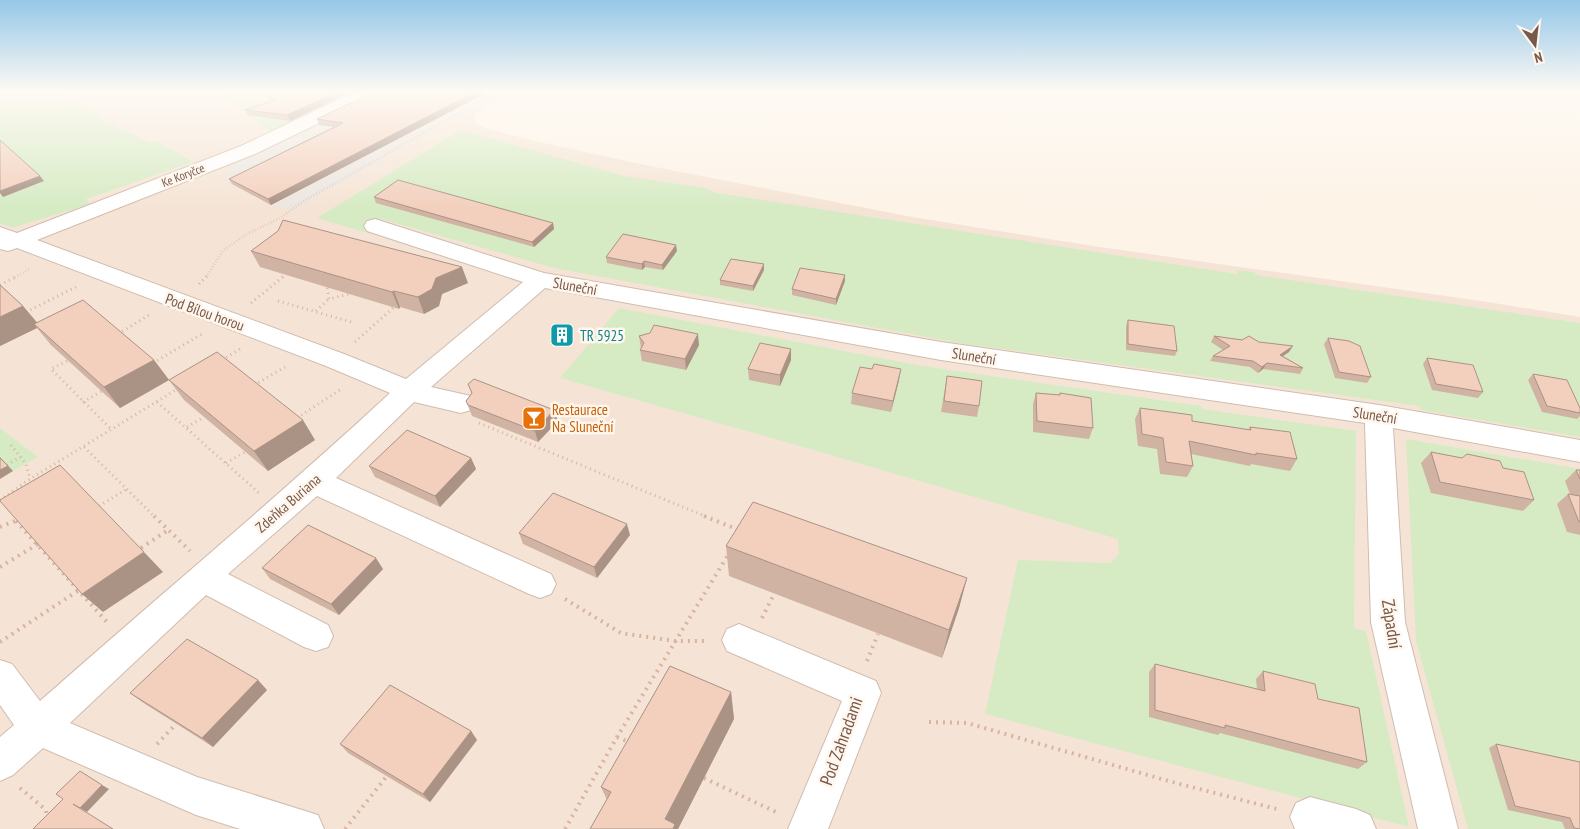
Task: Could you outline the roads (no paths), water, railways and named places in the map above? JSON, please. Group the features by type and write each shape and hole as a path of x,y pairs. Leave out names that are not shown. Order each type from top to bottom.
{"street":[{"name":"Ke Koryčce","path":"5,240 248,150 292,131"},
{"name":"Sluneční","path":"376,226 540,280 940,351 1379,415 1580,451"},
{"name":"Pod Bílou horou","path":"5,240 102,272 335,360 409,391 462,403"},
{"name":"Zdeňka Buriana","path":"6,772 37,727 199,566 314,481 409,391 540,280"},
{"name":"Západní","path":"1379,415 1388,622 1438,829"},
{"path":"314,481 386,512 540,584"},
{"path":"199,566 316,636"},
{"name":"Pod Zahradami","path":"740,640 863,693 795,822"},
{"path":"0,676 37,727 196,796 304,829"},
{"path":"1310,817 1356,829"}],"place":[{"name":"TR 5925","path":"562,335"},
{"name":"Restaurace Na Sluneční","path":"534,418"}]}
